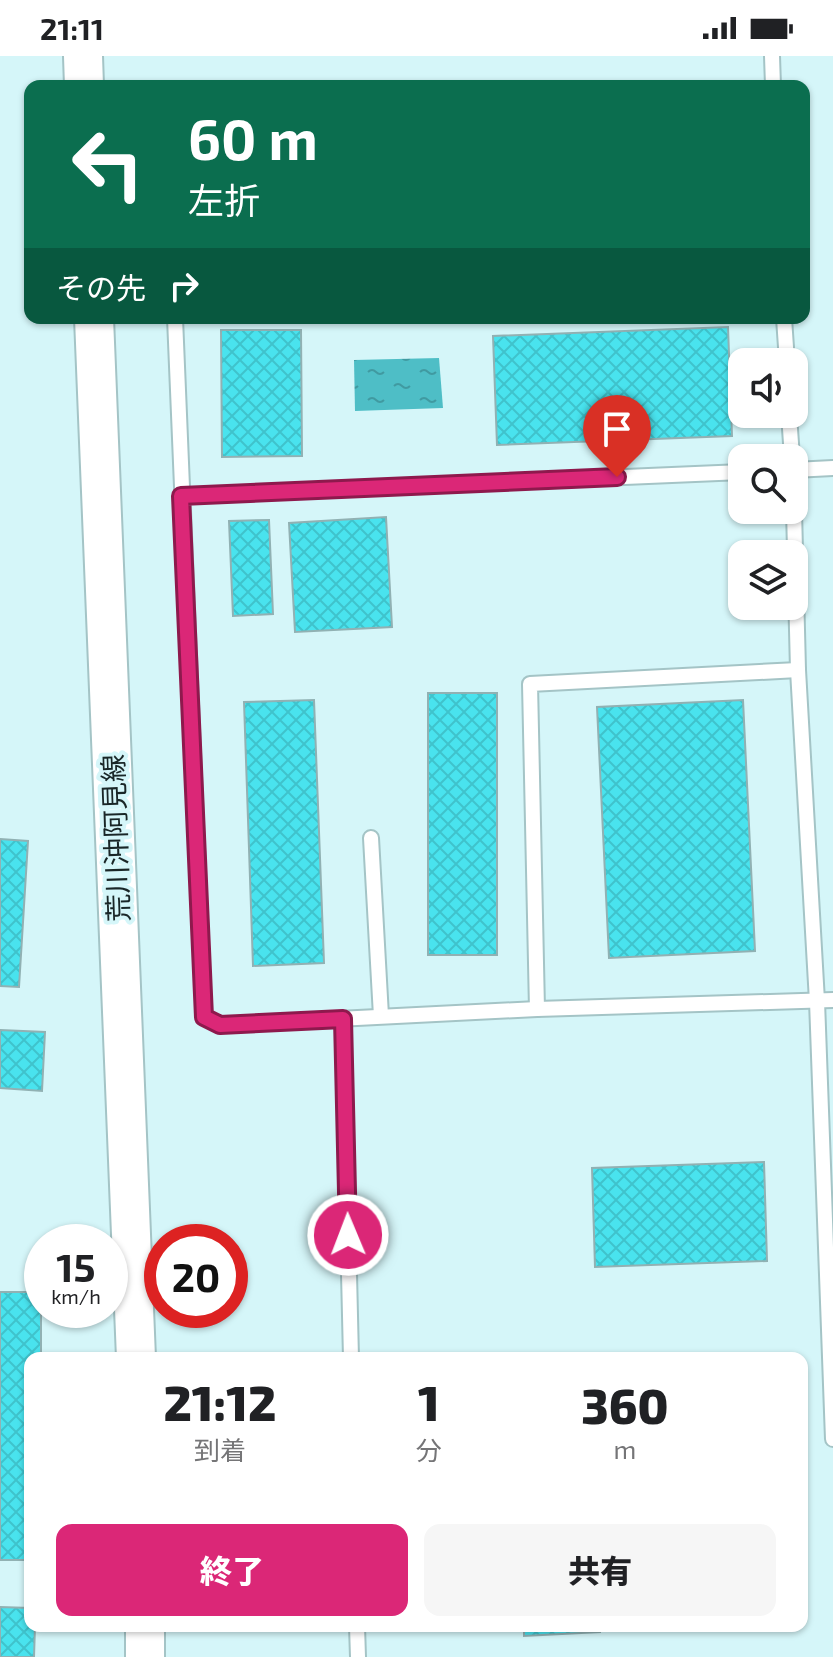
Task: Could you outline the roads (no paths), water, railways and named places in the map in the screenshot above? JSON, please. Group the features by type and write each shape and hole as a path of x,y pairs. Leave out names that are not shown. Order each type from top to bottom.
{"main road":[{"path":"83,56 84,80"},
{"name":"荒川沖阿見線","path":"94,324 136,1352"},
{"path":"145,1632 145,1657"}],"lane":[{"path":"772,56 773,80"},
{"path":"175,324 204,1017 220,1025 537,1009 833,1000"},
{"path":"784,324 786,348"},
{"path":"808,469 833,468"},
{"path":"181,496 728,473"},
{"path":"794,524 798,670 817,1001 833,1439"},
{"path":"537,1009 530,684 798,670"},
{"path":"371,838 381,1016"},
{"path":"343,1019 351,1352"},
{"path":"357,1632 358,1657"}],"water":[{"path":"439,358 443,408 355,411 354,360"}]}
